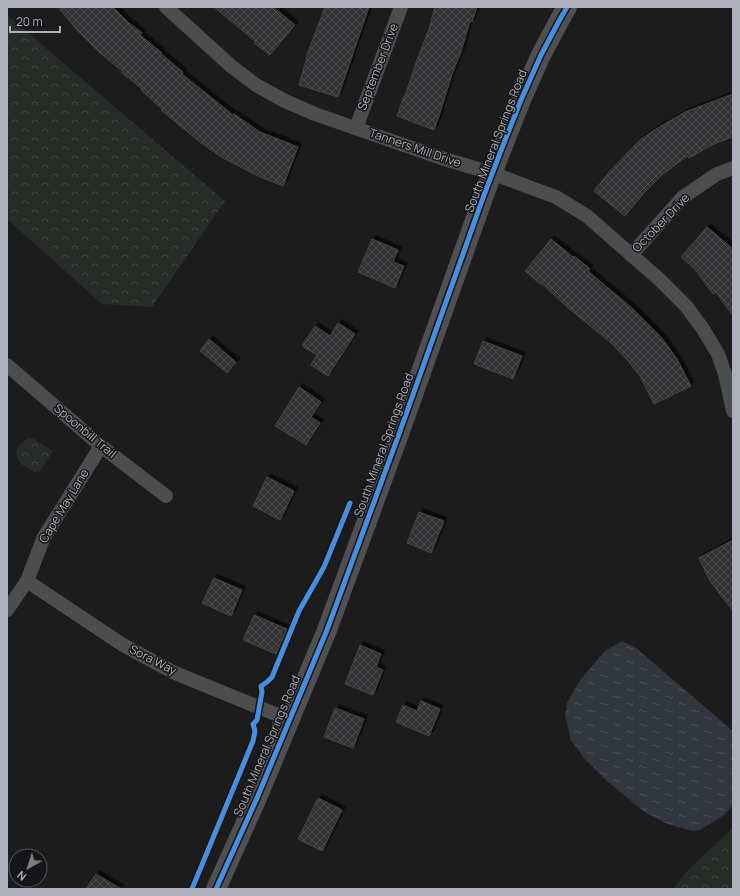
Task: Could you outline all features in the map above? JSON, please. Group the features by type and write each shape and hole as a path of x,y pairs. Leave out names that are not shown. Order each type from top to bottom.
{"street":[{"name":"Tanners Mill Drive","path":"166,7 231,66 256,85 285,100 315,114 441,158 492,173 556,198 587,216 660,280 686,306 718,354 725,374 733,411"},
{"name":"September Drive","path":"356,128 401,7"},
{"name":"South Mineral Springs Road","path":"216,889 257,798 329,625 492,173 521,100 558,21 568,7"},
{"name":"October Drive","path":"631,255 683,197 717,174 733,168"},
{"name":"Spoonbill Trail","path":"7,365 101,446 166,496"},
{"name":"Cape May Lane","path":"7,610 27,581 44,537 101,446"},
{"name":"Sora Way","path":"27,581 123,645 175,673 290,720"}],"green space":[{"path":"7,15 225,201 152,307 102,304 7,219"},
{"path":"28,438 34,439 53,451 41,470 36,472 24,466 16,456 16,451 21,443"},
{"path":"733,828 733,889 673,889 688,870"}],"water":[{"path":"622,641 636,648 733,731 733,805 724,815 700,830 693,831 667,824 646,813 608,782 584,758 571,740 565,715 567,703 580,680 605,651"}],"building":[{"path":"58,7 113,7 129,23 142,33 140,35 183,72 182,74 233,115 234,114 260,132 298,147 283,186 258,176 223,158 201,143 161,110 162,109 141,90 142,89 100,53 76,29"},
{"path":"214,7 273,7 295,25 270,55 254,43 255,41"},
{"path":"325,7 369,7 338,97 299,85 306,57"},
{"path":"435,7 477,7 472,22 470,21 434,130 397,116 429,29"},
{"path":"733,94 733,137 714,144 689,158 687,156 662,175 644,193 625,216 594,191 609,172 640,140 685,112"},
{"path":"707,227 733,249 733,316 716,292 713,294 695,269 681,257"},
{"path":"372,239 398,250 393,262 404,266 395,288 358,272"},
{"path":"551,239 590,269 588,271 633,309 661,337 677,359 691,386 654,404 640,376 610,342 525,271"},
{"path":"338,323 355,334 328,376 311,365 317,355 302,346 315,326 330,336"},
{"path":"209,339 236,362 227,373 200,351"},
{"path":"483,341 522,356 513,379 474,364"},
{"path":"299,387 321,402 311,417 320,423 306,445 275,426"},
{"path":"267,477 294,491 280,520 253,506"},
{"path":"419,512 444,521 431,553 407,543"},
{"path":"733,540 733,611 710,581 699,558"},
{"path":"214,578 242,590 231,616 202,603"},
{"path":"254,615 287,629 276,654 243,640"},
{"path":"360,645 381,654 376,667 383,670 373,695 345,684"},
{"path":"421,701 440,709 429,736 396,722 403,705 417,711"},
{"path":"335,708 364,719 353,748 324,737"},
{"path":"318,798 342,810 322,851 298,839"},
{"path":"96,874 121,889 86,889"}],"cycle path":[{"path":"216,889 257,798 327,630 484,195 521,100 541,55 567,7"},
{"path":"192,889 253,741 255,731 253,724 257,720 262,692 261,686 272,677 299,611 324,567 350,503"}]}
